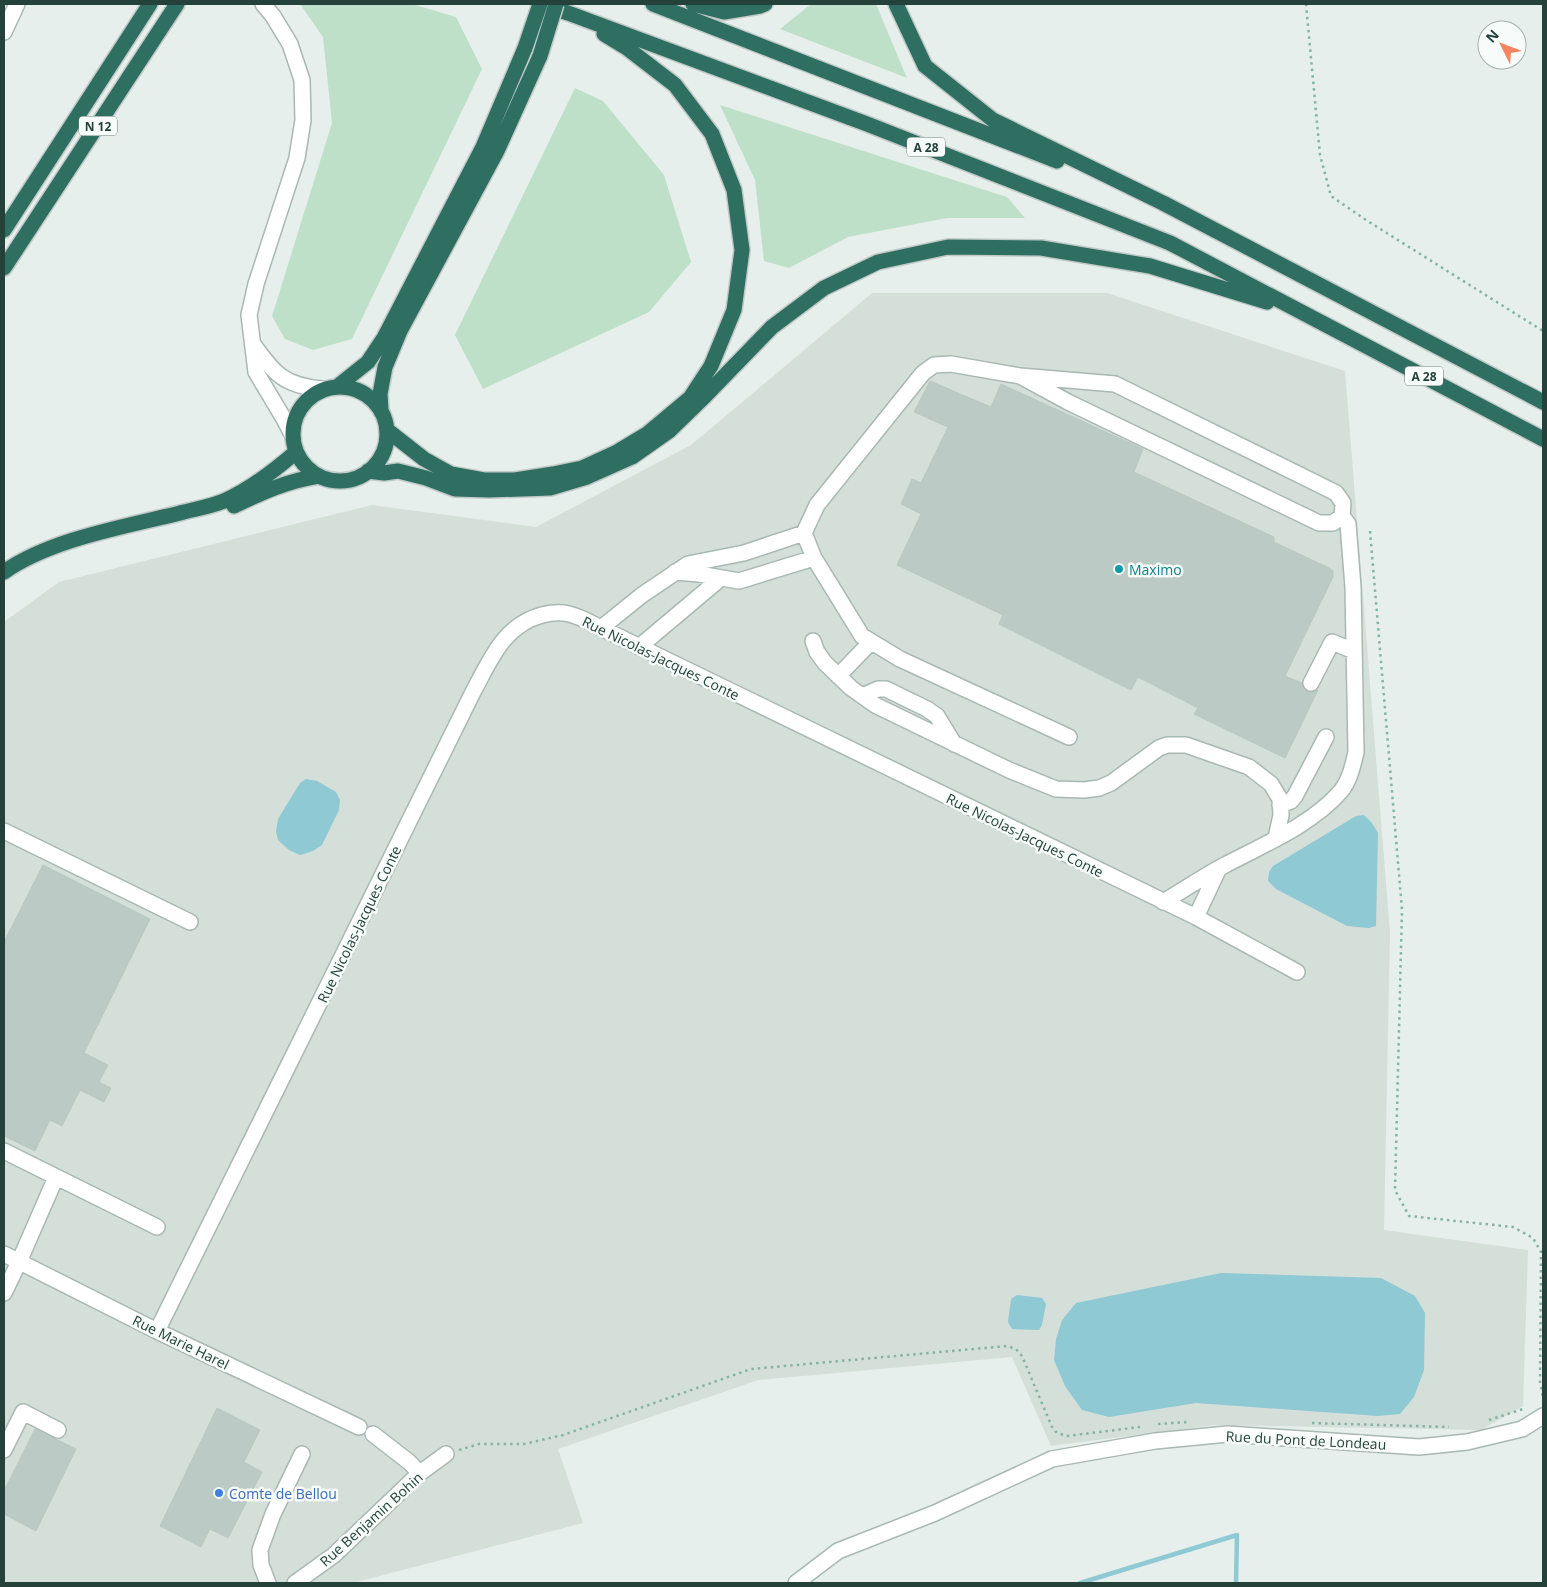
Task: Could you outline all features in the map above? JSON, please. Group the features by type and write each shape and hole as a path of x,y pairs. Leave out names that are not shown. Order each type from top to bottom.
{"highway":[{"name":"N 12","path":"4,230 150,4"},
{"name":"N 12","path":"4,268 177,4"},
{"name":"A 28","path":"539,4 568,13 867,124 1170,243 1543,439"},
{"path":"330,388 351,388 363,392 381,410 387,430 386,442 376,463 368,471 357,477 344,480 331,480 319,476 302,462 296,452 292,436 294,422 300,408 310,397 330,388 368,362 384,338 483,147 524,48 539,4"},
{"path":"381,410 380,394 385,367 400,331 497,152 540,56 556,4"},
{"name":"A 28","path":"653,4 1163,203 1543,402"},
{"path":"693,4 724,12 765,4"},
{"path":"896,4 925,66 993,120 1163,203"},
{"path":"387,430 424,459 451,474 484,480 515,480 552,474 582,468 617,452 647,434 690,398 711,366 734,310 742,250 734,190 712,134 675,85 627,48 568,13"},
{"path":"368,471 384,473 398,471 426,478 455,489 489,490 550,488 587,477 632,457 669,431 772,327 824,288 878,262 948,247 1041,248 1150,266 1304,314"},
{"path":"4,572 48,548 223,501 264,479 296,452"},
{"path":"120,528 164,524 226,510 276,486 319,476"}],"street":[{"path":"4,32 17,4"},
{"path":"263,4 273,16 290,44 302,80 303,120 297,158 256,284 249,315 256,372 292,436"},
{"path":"252,343 267,364 283,379 304,388 330,388"},
{"path":"1069,737 900,659 862,636 814,558 804,533 816,504 923,373 934,365 951,364 1020,376 1115,384 1336,493 1343,503 1342,516 1348,524 1353,588 1356,752 1350,775 1342,790 1320,811 1291,830 1219,868 1163,902"},
{"path":"1020,376 1068,402 1319,523 1333,524 1342,516"},
{"path":"601,628 642,595 688,564 744,553 804,533"},
{"path":"675,572 739,581 814,558"},
{"path":"639,646 721,578"},
{"name":"Rue Nicolas-Jacques Conte","path":"157,1331 474,690 497,649 510,632 529,619 551,613 569,614 601,628 1196,917 1297,972"},
{"path":"813,640 817,652 825,664 875,705 1009,770 1056,789 1084,790 1099,788 1111,783 1159,748 1167,745 1186,745 1249,767 1271,784 1280,799 1281,815 1276,838"},
{"path":"838,676 871,642"},
{"path":"1311,683 1332,642 1354,651"},
{"path":"1280,805 1295,796 1326,737"},
{"path":"4,831 190,922"},
{"path":"1196,917 1219,868"},
{"path":"4,1150 157,1227"},
{"path":"4,1293 56,1177"},
{"name":"Rue Marie Harel","path":"4,1254 157,1331 366,1431 409,1462 420,1473"},
{"path":"4,1450 23,1412 58,1430"},
{"name":"Rue du Pont de Londeau","path":"796,1583 838,1552 935,1513 1052,1459 1155,1441 1228,1434 1419,1447 1467,1442 1522,1428 1543,1416"},
{"path":"268,1583 261,1565 260,1550 273,1514 302,1454"},
{"name":"Rue Benjamin Bohin","path":"295,1583 334,1555 420,1473 446,1454"}],"path":[{"path":"1306,4 1320,155 1331,196 1543,331"},
{"path":"1370,531 1402,910 1394,1190 1409,1216 1513,1227 1533,1238 1541,1252 1540,1382 1543,1397"},
{"path":"446,1454 479,1444 524,1444 563,1435 751,1369 1007,1346 1016,1349 1022,1356 1052,1427 1057,1433 1067,1436 1145,1426"},
{"path":"1488,1420 1530,1407"},
{"path":"1155,1425 1193,1422"},
{"path":"1307,1423 1452,1427"}],"shaded area":[{"path":"872,293 1107,293 1345,371 1390,933 1384,1230 1528,1250 1523,1406 1481,1430 1214,1425 1051,1446 1012,1357 758,1380 558,1449 583,1523 353,1583 4,1583 4,622 59,582 372,505 536,527 691,445"}],"green space":[{"path":"300,4 412,4 456,17 482,69 352,339 313,350 285,339 272,316 332,123 323,37"},
{"path":"811,4 876,4 907,78 780,29"},
{"path":"575,88 603,101 664,175 691,262 649,312 483,389 455,335"},
{"path":"720,105 1007,197 1025,218 947,218 848,237 789,268 764,261 755,180"}],"water":[{"path":"306,779 317,781 336,792 340,800 339,810 322,845 313,851 300,855 289,850 278,840 276,831 278,819 300,783"},
{"path":"1364,815 1378,833 1376,926 1369,928 1347,926 1276,889 1268,881 1269,872 1273,866 1356,816"},
{"path":"1221,1273 1381,1278 1415,1296 1425,1313 1424,1370 1414,1397 1400,1414 1378,1416 1196,1403 1109,1417 1082,1410 1065,1386 1054,1360 1056,1339 1062,1320 1076,1303"},
{"path":"1017,1295 1042,1298 1046,1304 1042,1325 1039,1330 1012,1329 1008,1322 1011,1299"}],"building":[{"name":"Maximo","path":"930,381 991,407 1001,384 1143,449 1134,472 1274,537 1274,542 1333,571 1333,577 1285,676 1302,683 1303,688 1307,692 1318,690 1285,758 1194,714 1198,708 1138,677 1131,690 999,624 1003,615 897,565 921,514 901,504 912,479 921,483 948,427 914,412"},
{"path":"43,865 150,919 84,1053 108,1065 99,1082 111,1088 104,1102 80,1090 62,1126 50,1120 35,1151 4,1136 4,942"},
{"path":"217,1408 260,1430 244,1462 262,1472 228,1538 210,1529 201,1547 160,1526"},
{"path":"35,1429 76,1449 36,1531 4,1514 4,1491"}],"waterway":[{"path":"1080,1583 1237,1535 1236,1583"}],"place":[{"name":"Maximo","path":"1119,569"},
{"name":"Comte de Bellou","path":"219,1493"}]}
